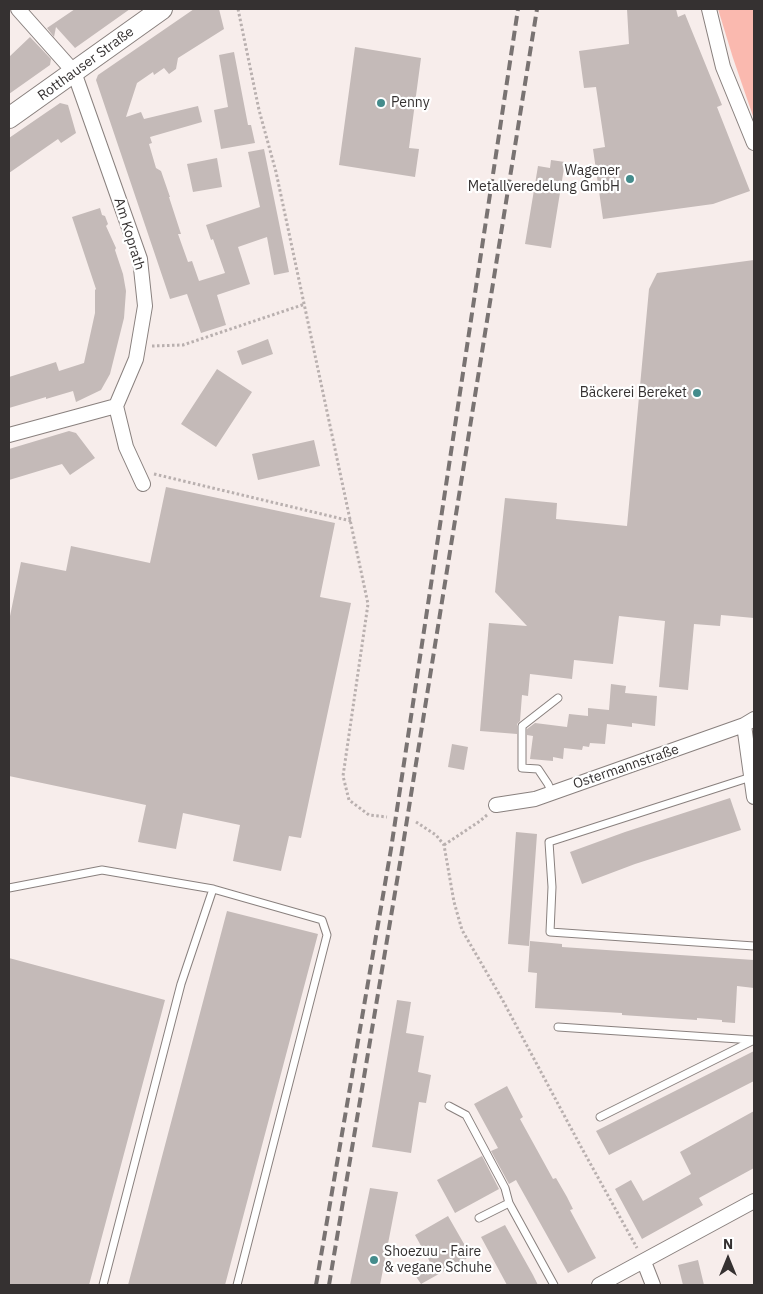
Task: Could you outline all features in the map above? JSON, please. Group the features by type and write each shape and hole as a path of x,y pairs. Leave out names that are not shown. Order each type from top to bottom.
{"main road":[{"name":"Rotthauser Straße","path":"9,118 162,9"}],"street":[{"path":"18,9 74,72"},
{"path":"709,9 723,67 754,143"},
{"name":"Am Koprath","path":"74,72 140,259 146,306 136,359 116,406"},
{"path":"9,435 116,406 126,447 143,484"},
{"path":"749,722 751,777 754,797"},
{"name":"Ostermannstraße","path":"496,805 535,799 749,722"},
{"path":"600,1285 754,1201"},
{"path":"644,1262 653,1285"}],"lane":[{"path":"552,793 538,769 522,768 522,726 558,698"},
{"path":"751,777 550,842 552,887 550,932 754,946"},
{"path":"9,888 102,870 212,889 322,920 327,935 237,1285"},
{"path":"103,1285 181,984 212,889"},
{"path":"558,1027 754,1040"},
{"path":"600,1117 754,1040"},
{"path":"449,1106 466,1115 505,1188 509,1203 554,1285"},
{"path":"479,1218 509,1203"}],"path":[{"path":"238,9 259,110 276,172 305,304 368,604 343,776 350,800 369,814 387,817"},
{"path":"138,347 183,345 305,304"},
{"path":"136,470 351,521"},
{"path":"444,845 480,821 496,805"},
{"path":"416,822 436,835 444,845 454,902 462,930 502,999 644,1262"}],"shaded area":[{"path":"718,9 753,9 754,12 754,119 733,58"}],"building":[{"path":"75,9 130,9 75,48 56,27 54,37 47,28"},
{"path":"194,9 219,9 224,29 178,58 176,69 169,74 164,68 154,75 153,72 137,83 126,117 141,112 144,119 198,106 202,122 150,137 152,143 149,144 156,168 161,171 170,197 181,234 178,234 188,262 192,261 199,281 225,273 206,225 260,207 248,152 264,149 289,272 274,275 267,237 238,247 250,284 217,295 226,325 201,333 187,294 170,299 96,80 98,75"},
{"path":"627,9 676,9 678,17 685,14 722,105 717,107 750,191 713,204 603,219 593,149 605,147 596,87 584,88 579,51 629,44"},
{"path":"30,37 51,59 50,65 9,94 9,57"},
{"name":"Penny","path":"355,47 421,58 409,148 419,149 415,177 339,165"},
{"path":"234,52 248,125 251,125 255,143 221,149 214,110 228,107 219,55"},
{"path":"60,103 68,105 76,133 61,143 58,139 9,173 9,138"},
{"path":"217,158 222,187 193,192 187,164"},
{"path":"551,160 565,162 551,248 525,244 538,166 550,168"},
{"path":"100,208 102,215 105,216 108,224 106,226 116,248 126,291 124,318 110,374 101,390 76,402 73,391 9,408 9,377 56,362 59,371 84,363 95,313 96,289 72,217"},
{"name":"Bäckerei Bereket","path":"754,260 754,618 721,615 720,626 694,624 688,690 659,687 665,621 619,616 613,664 574,660 572,679 530,674 528,696 522,695 517,734 480,731 489,623 527,626 495,592 505,498 557,503 556,519 627,526 649,289 657,273"},
{"path":"268,339 273,354 242,365 237,351"},
{"path":"217,369 252,392 216,447 181,424"},
{"path":"69,431 76,433 95,458 70,475 62,464 9,480 9,449"},
{"path":"314,440 320,466 258,480 252,454"},
{"path":"166,487 335,523 320,597 351,603 301,838 289,836 281,871 233,861 240,825 183,813 176,849 138,842 146,805 9,776 9,621 21,562 66,571 71,546 150,563"},
{"path":"611,684 626,686 625,693 657,696 655,726 632,723 632,727 607,724 605,744 590,743 589,747 583,746 582,750 564,748 563,759 553,757 553,761 530,759 533,736 527,735 527,729 535,723 567,727 569,714 588,716 588,708 609,710"},
{"path":"452,744 468,747 464,770 448,767"},
{"path":"730,798 741,830 635,864 582,884 570,852"},
{"path":"516,832 537,834 529,946 508,944"},
{"path":"227,911 318,934 225,1285 128,1285"},
{"path":"530,941 562,944 562,947 754,960 754,988 737,986 735,1023 697,1018 697,1020 535,1008 537,973 528,972"},
{"path":"9,958 165,1000 89,1285 9,1285"},
{"path":"397,1000 411,1002 406,1033 424,1036 418,1072 431,1075 426,1103 419,1102 411,1153 372,1147"},
{"path":"754,1051 754,1081 609,1155 596,1131"},
{"path":"507,1086 523,1117 520,1119 553,1179 556,1178 567,1197 573,1209 570,1210 596,1258 568,1273 516,1180 509,1184 491,1151 498,1148 474,1104"},
{"path":"754,1111 754,1168 699,1198 703,1205 642,1239 615,1189 631,1180 643,1201 691,1174 680,1152"},
{"path":"482,1156 499,1189 455,1213 437,1180"},
{"path":"370,1188 398,1192 380,1285 350,1285"},
{"path":"448,1216 471,1256 421,1284 413,1272 430,1262 415,1235"},
{"path":"505,1225 538,1285 507,1285 481,1237"},
{"path":"698,1260 704,1285 683,1285 678,1265"}],"railway":[{"path":"316,1285 391,849 518,9"},
{"path":"329,1285 402,851 537,9"}],"place":[{"name":"Penny","path":"381,103"},
{"name":"Wagener Metallveredelung GmbH","path":"630,179"},
{"name":"Bäckerei Bereket","path":"697,393"},
{"name":"Shoezuu - Faire & vegane Schuhe","path":"374,1260"}]}
